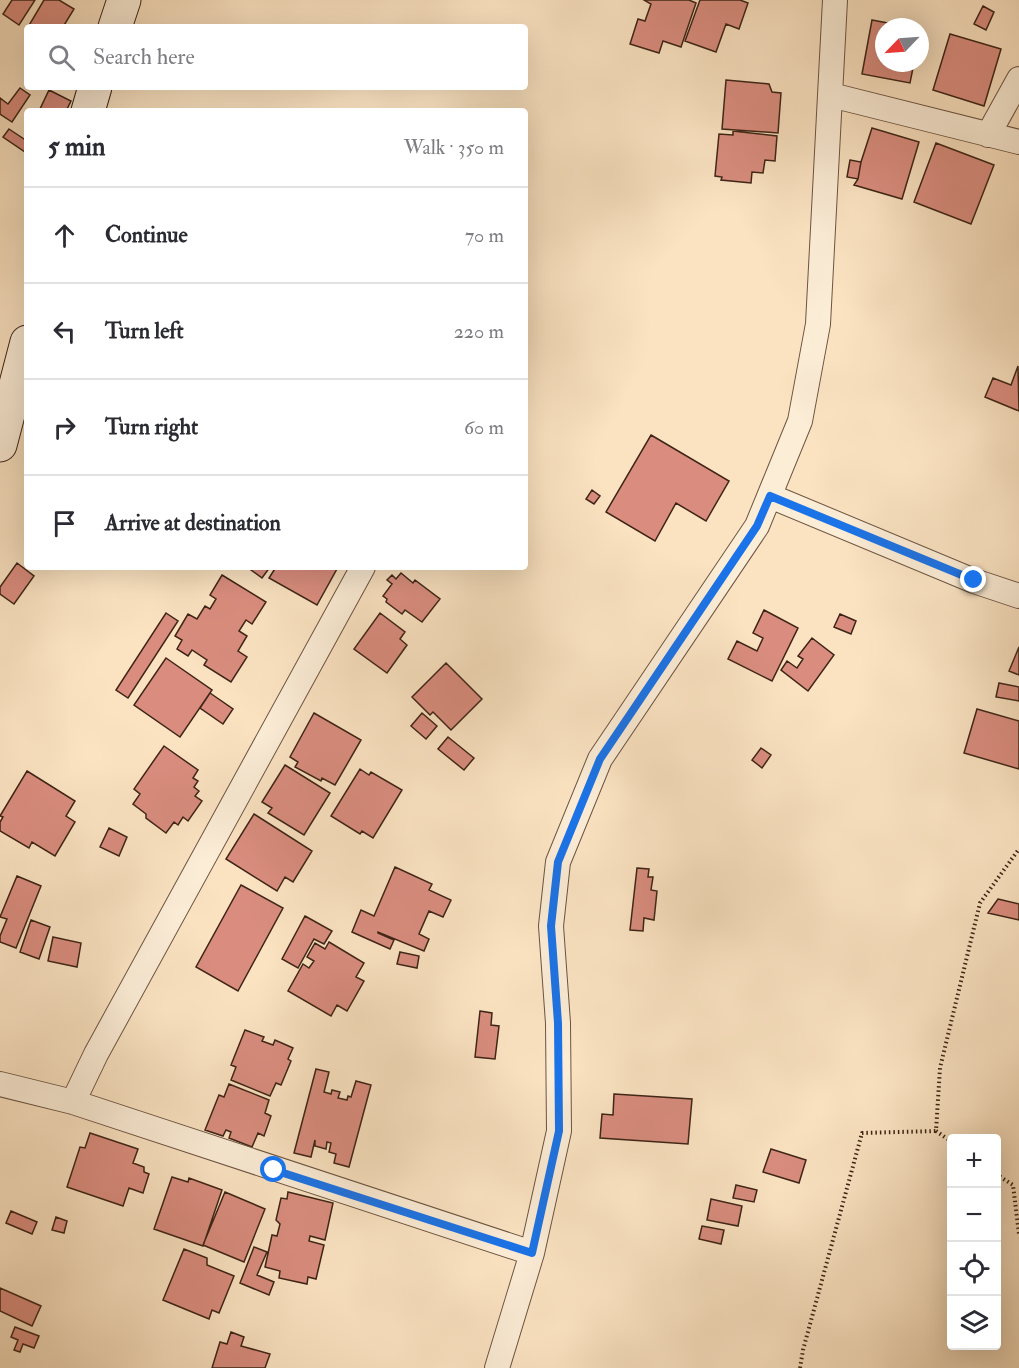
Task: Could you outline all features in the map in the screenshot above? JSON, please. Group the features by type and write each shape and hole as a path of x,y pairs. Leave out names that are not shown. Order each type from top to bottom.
{"street":[{"path":"116,24 124,0"},
{"path":"497,1368 532,1253 559,1131 558,1023 551,926 558,862 600,759 757,526 800,421 818,324 835,0"},
{"path":"987,135 1019,79"},
{"path":"89,108 94,90"},
{"path":"831,96 1019,142"},
{"path":"0,445 24,353"},
{"path":"770,496 974,580 1019,596"},
{"path":"73,1102 101,1044 361,570"},
{"path":"0,1084 73,1102 532,1253"}],"path":[{"path":"936,1131 940,1068 980,903 1019,849"},
{"path":"800,1368 862,1133 936,1131 947,1139"},
{"path":"1001,1177 1013,1185 1019,1234"}],"building":[{"path":"12,0 35,0 19,25 3,14"},
{"path":"44,0 59,0 74,9 65,24 30,24"},
{"path":"644,0 689,0 696,3 681,47 663,41 659,53 630,44 638,19 645,21 651,4"},
{"path":"700,0 740,0 748,3 739,29 726,24 716,52 685,41"},
{"path":"983,6 994,12 986,30 974,24"},
{"path":"872,20 875,21 875,72 912,72 910,83 862,74"},
{"path":"950,34 1001,49 984,106 933,90"},
{"path":"726,80 769,84 772,92 781,93 778,133 722,129"},
{"path":"20,88 30,95 12,122 0,114 0,98 8,104"},
{"path":"49,90 71,101 68,108 40,108"},
{"path":"872,128 919,142 902,199 854,185 858,179"},
{"path":"9,129 24,139 24,151 3,137"},
{"path":"733,131 777,136 775,161 765,160 763,173 752,172 751,183 721,180 722,177 715,176 719,134 733,135"},
{"path":"936,143 994,165 971,224 914,202"},
{"path":"850,160 861,162 858,179 847,177"},
{"path":"1018,366 1019,411 985,397 993,378 1011,385"},
{"path":"651,435 729,481 706,521 676,503 655,541 606,512"},
{"path":"592,490 600,496 594,504 586,499"},
{"path":"17,563 34,576 14,604 0,594 0,587"},
{"path":"251,570 268,570 262,578"},
{"path":"274,570 336,570 317,605 269,578"},
{"path":"401,573 413,583 415,580 440,599 422,622 405,610 402,614 386,602 387,599 383,596 392,584 387,580 392,575 396,579"},
{"path":"222,575 266,602 252,624 246,620 239,631 247,636 238,651 247,657 231,682 204,665 207,660 192,650 188,656 177,649 182,640 175,636 188,614 197,619 205,606 210,609 216,599 210,595"},
{"path":"764,610 798,628 772,681 728,659 737,641 757,651 763,638 753,633"},
{"path":"166,613 178,621 128,698 116,690"},
{"path":"380,613 405,632 400,639 407,645 387,673 354,649"},
{"path":"840,614 856,621 851,634 834,627"},
{"path":"812,638 834,655 808,691 781,670 787,661 797,668 803,659 798,656"},
{"path":"1019,647 1019,675 1009,671"},
{"path":"166,658 212,690 180,737 134,705"},
{"path":"446,663 482,699 451,730 433,712 430,715 412,697"},
{"path":"999,683 1019,687 1019,701 996,697"},
{"path":"210,693 233,709 223,724 200,708"},
{"path":"977,709 1019,721 1019,769 964,753"},
{"path":"314,713 361,740 335,785 322,778 321,781 295,767 298,762 290,757"},
{"path":"422,713 437,726 426,739 411,726"},
{"path":"448,737 474,758 464,770 438,749"},
{"path":"164,746 198,770 193,778 198,781 194,787 199,791 195,796 202,801 188,821 183,817 178,825 174,822 166,833 146,818 146,814 133,804 140,794 134,789"},
{"path":"761,748 771,755 762,768 752,760"},
{"path":"285,765 330,793 304,835 268,813 272,808 262,802"},
{"path":"360,769 369,775 371,772 402,790 373,838 362,831 360,834 331,816"},
{"path":"27,771 75,801 66,816 75,822 55,856 32,842 29,848 0,831 0,822 3,817 0,816"},
{"path":"254,814 312,851 293,882 285,877 277,891 226,859"},
{"path":"109,828 127,837 119,856 100,847"},
{"path":"395,867 432,884 429,890 451,900 443,917 429,911 419,934 429,939 424,951 378,932 394,940 390,949 352,932 361,910 374,916"},
{"path":"637,868 649,869 648,877 653,877 651,890 657,891 654,920 644,918 643,931 630,930"},
{"path":"17,876 41,886 16,948 0,942 7,919 0,917"},
{"path":"241,885 283,908 238,991 196,967"},
{"path":"998,899 1019,904 1019,920 988,913"},
{"path":"305,916 332,931 324,944 314,939 298,968 282,959"},
{"path":"31,920 50,927 39,959 20,952"},
{"path":"53,937 81,943 77,967 48,961"},
{"path":"329,942 364,963 356,977 364,981 347,1011 337,1005 331,1016 288,991 303,964 309,968 314,961 307,957 315,943 325,949"},
{"path":"400,952 419,956 417,968 397,964"},
{"path":"480,1011 492,1013 491,1025 499,1026 495,1059 475,1057"},
{"path":"245,1030 264,1037 262,1041 273,1045 275,1040 293,1048 288,1059 291,1061 281,1085 276,1083 270,1096 231,1080 236,1067 231,1065"},
{"path":"316,1069 329,1072 324,1092 331,1094 332,1090 340,1092 338,1098 347,1100 348,1096 351,1097 356,1081 371,1085 349,1167 334,1163 336,1154 329,1152 331,1143 327,1142 326,1149 315,1146 315,1140 311,1157 294,1153"},
{"path":"229,1084 269,1100 265,1113 271,1116 264,1136 258,1133 252,1147 229,1138 231,1132 226,1130 223,1136 205,1130 219,1095 224,1097"},
{"path":"614,1094 692,1099 688,1144 600,1138 602,1114 613,1115"},
{"path":"90,1133 138,1149 133,1163 144,1167 144,1172 149,1174 143,1193 129,1188 123,1206 67,1187 80,1147 85,1148"},
{"path":"771,1149 806,1160 799,1183 763,1172"},
{"path":"172,1177 188,1182 189,1178 222,1190 203,1246 154,1229"},
{"path":"736,1185 757,1190 754,1202 733,1198"},
{"path":"225,1192 265,1209 244,1262 203,1245"},
{"path":"288,1192 333,1203 325,1240 310,1236 309,1241 324,1245 316,1279 308,1277 307,1284 279,1278 280,1271 265,1267 272,1235 277,1236 280,1224 276,1220 281,1198 287,1199"},
{"path":"711,1199 742,1206 738,1226 707,1220"},
{"path":"11,1211 37,1222 32,1234 6,1223"},
{"path":"56,1217 67,1221 64,1233 52,1230"},
{"path":"702,1226 724,1230 721,1244 699,1239"},
{"path":"254,1247 267,1252 257,1275 274,1282 269,1295 240,1283"},
{"path":"184,1249 207,1258 207,1265 234,1276 219,1313 212,1310 209,1319 163,1300"},
{"path":"0,1288 41,1306 32,1326 0,1311"},
{"path":"15,1327 39,1336 34,1348 23,1344 20,1352 14,1350 18,1340 11,1337"},
{"path":"231,1332 244,1337 241,1346 270,1354 265,1368 212,1368 220,1342 227,1344"}],"route":[{"path":"274,1170 532,1253 559,1131 558,1023 551,926 558,862 600,759 757,526 770,496 974,580"}]}
